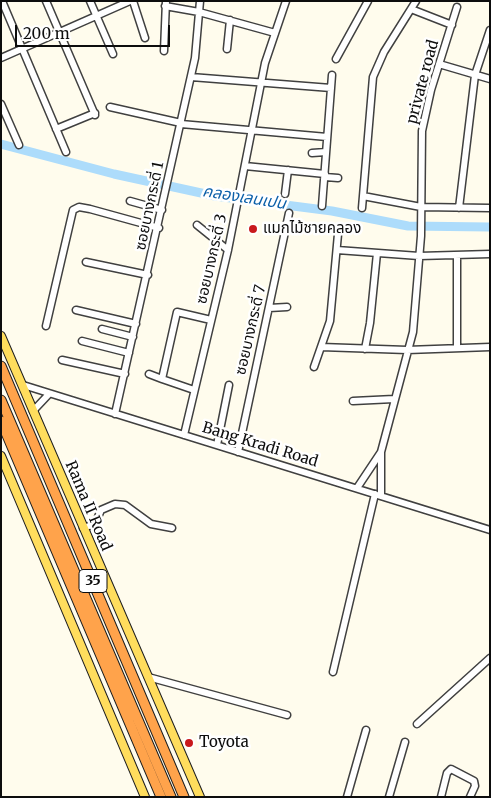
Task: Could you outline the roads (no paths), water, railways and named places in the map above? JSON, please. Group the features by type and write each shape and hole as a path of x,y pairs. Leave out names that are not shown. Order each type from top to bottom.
{"highway":[{"name":"Rama II Road","path":"1,366 183,797"},
{"path":"1,374 183,797"},
{"path":"1,400 170,797"},
{"name":"35","path":"1,421 161,797"}],"main road":[{"name":"Rama II Road","path":"1,336 200,797"},
{"name":"35","path":"1,456 145,797"}],"street":[{"path":"2,1 66,152"},
{"path":"46,1 95,114 56,129"},
{"path":"90,1 112,54"},
{"path":"1,58 131,1 145,38"},
{"name":"ซอยบางกระดี่ 1","path":"116,414 195,58 200,1"},
{"name":"ซอยบางกระดี่ 3","path":"184,435 228,250 265,63 286,1"},
{"path":"336,58 368,1"},
{"path":"362,208 373,77 384,52 416,1"},
{"path":"164,51 165,4 275,33"},
{"name":"private road","path":"419,256 421,236 422,131 439,64 457,7"},
{"path":"410,9 452,24"},
{"path":"227,49 230,20"},
{"path":"459,208 475,75 490,30"},
{"path":"439,64 490,79"},
{"path":"322,206 332,74"},
{"path":"190,77 331,88"},
{"path":"1,104 19,146"},
{"path":"110,107 181,123 327,137"},
{"path":"312,152 326,152"},
{"path":"245,166 288,170 338,178"},
{"path":"285,194 288,170"},
{"path":"364,196 421,207 490,208"},
{"path":"130,201 162,210"},
{"path":"46,326 73,210 79,207 90,209 158,228"},
{"name":"ซอยบางกระดี่ 7","path":"238,452 289,213"},
{"path":"197,225 228,250"},
{"path":"314,367 330,321 338,234"},
{"path":"337,250 419,256 490,254"},
{"path":"365,350 370,323 377,253"},
{"path":"457,255 457,348"},
{"path":"333,672 378,495 381,478 381,452 413,332 419,256"},
{"path":"86,262 148,275"},
{"path":"269,308 287,307"},
{"path":"162,379 178,309 211,320"},
{"path":"76,310 136,324"},
{"path":"102,329 133,336"},
{"path":"82,341 130,353"},
{"path":"321,347 365,350 490,347"},
{"path":"62,360 125,374"},
{"path":"149,374 194,390"},
{"path":"217,445 229,385"},
{"name":"Bang Kradi Road","path":"23,386 490,530"},
{"path":"34,411 49,394"},
{"path":"353,401 394,399"},
{"path":"358,488 381,452"},
{"path":"368,473 381,478"},
{"path":"83,528 95,524 101,510 115,504 125,505 151,524 172,528"},
{"path":"417,724 490,658"},
{"path":"148,678 286,715"},
{"path":"347,797 366,730"},
{"path":"390,797 405,742"},
{"path":"441,797 448,773 452,769 474,781 475,786 470,797"}],"waterway":[{"name":"คลองเลนเปน","path":"1,144 114,174 215,196 332,211 408,226 490,227"}],"place":[{"name":"แมกไม้ชายคลอง","path":"253,229"},
{"name":"Toyota","path":"189,743"}]}
